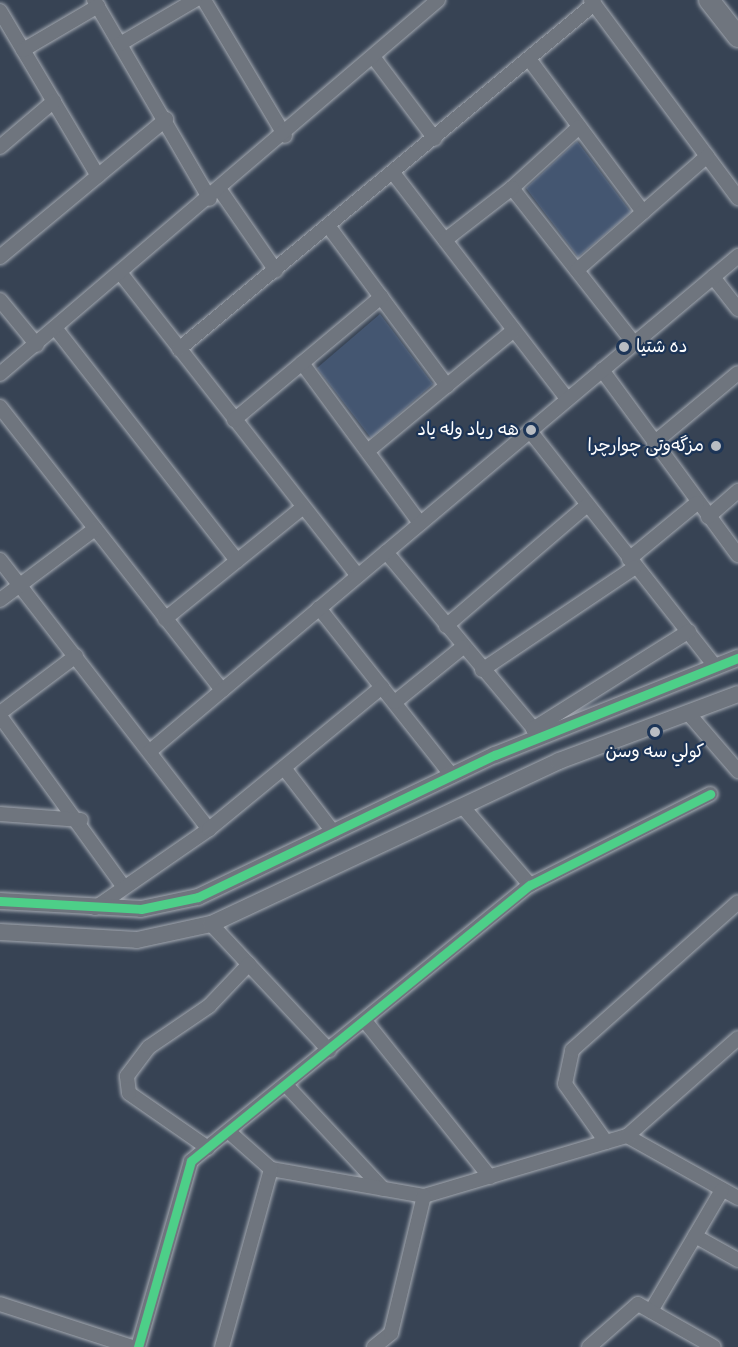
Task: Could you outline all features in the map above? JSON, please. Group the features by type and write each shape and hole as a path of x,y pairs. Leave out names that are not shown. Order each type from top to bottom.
{"main road":[{"path":"709,0 738,37"}],"street":[{"path":"120,44 195,0"},
{"path":"204,0 285,136"},
{"path":"0,374 122,275 285,136 438,0"},
{"path":"179,349 394,174 593,2 738,198"},
{"path":"23,50 96,3 166,119 215,194 276,271"},
{"path":"0,11 98,176"},
{"path":"374,58 435,139"},
{"path":"529,59 643,212"},
{"path":"0,147 54,101"},
{"path":"0,257 166,119"},
{"path":"445,240 512,188 579,127"},
{"path":"577,270 707,156"},
{"path":"394,174 567,399"},
{"path":"512,188 634,343"},
{"path":"329,227 447,386"},
{"path":"150,751 738,256"},
{"path":"122,275 302,508 358,576"},
{"path":"713,277 738,309"},
{"path":"234,420 381,297"},
{"path":"0,300 37,345"},
{"path":"56,329 237,561"},
{"path":"369,450 514,330"},
{"path":"302,363 369,450 420,523"},
{"path":"602,370 697,503 738,555"},
{"path":"654,443 738,374"},
{"path":"0,406 222,690"},
{"path":"530,431 715,666"},
{"path":"708,517 738,491"},
{"path":"482,670 632,563 697,503"},
{"path":"446,626 587,506"},
{"path":"165,619 302,508"},
{"path":"0,600 95,529"},
{"path":"386,552 482,670 537,732"},
{"path":"0,560 209,829"},
{"path":"319,608 452,776"},
{"path":"0,901 141,909 198,897 452,776 537,732 689,631"},
{"path":"395,702 463,647"},
{"path":"76,656 0,715 81,820 124,886"},
{"path":"537,732 738,658"},
{"path":"95,908 209,829 382,687"},
{"path":"0,932 137,940 211,924 400,831 463,807 559,761 738,694"},
{"path":"688,712 738,771"},
{"path":"284,768 334,833"},
{"path":"138,1347 191,1161 530,885 710,794"},
{"path":"463,807 530,885"},
{"path":"385,808 400,831"},
{"path":"0,814 81,820"},
{"path":"606,1143 565,1084 572,1050 738,903"},
{"path":"211,924 329,1050"},
{"path":"208,1148 129,1093 127,1076 149,1047 209,1006 249,964"},
{"path":"365,1021 490,1177"},
{"path":"228,1131 271,1169 424,1196 627,1136 738,1038"},
{"path":"286,1085 383,1189"},
{"path":"627,1136 738,1198"},
{"path":"222,1347 271,1169"},
{"path":"651,1311 722,1190"},
{"path":"374,1347 391,1333 424,1196"},
{"path":"695,1236 738,1260"},
{"path":"0,1304 132,1347"},
{"path":"589,1347 638,1304 714,1347"}],"shaded area":[{"path":"577,141 631,212 578,257 526,188"},
{"path":"380,314 433,384 371,438 317,368"}],"cycle path":[{"path":"0,901 141,909 198,897 495,755 738,658"},
{"path":"138,1347 191,1161 530,885 710,794"}],"place":[{"name":"ده شتيا","path":"624,347"},
{"name":"هه رياد وله ياد","path":"531,430"},
{"name":"مزگەوتی چوارچرا","path":"716,446"},
{"name":"كولي سه وسن","path":"655,732"}]}
